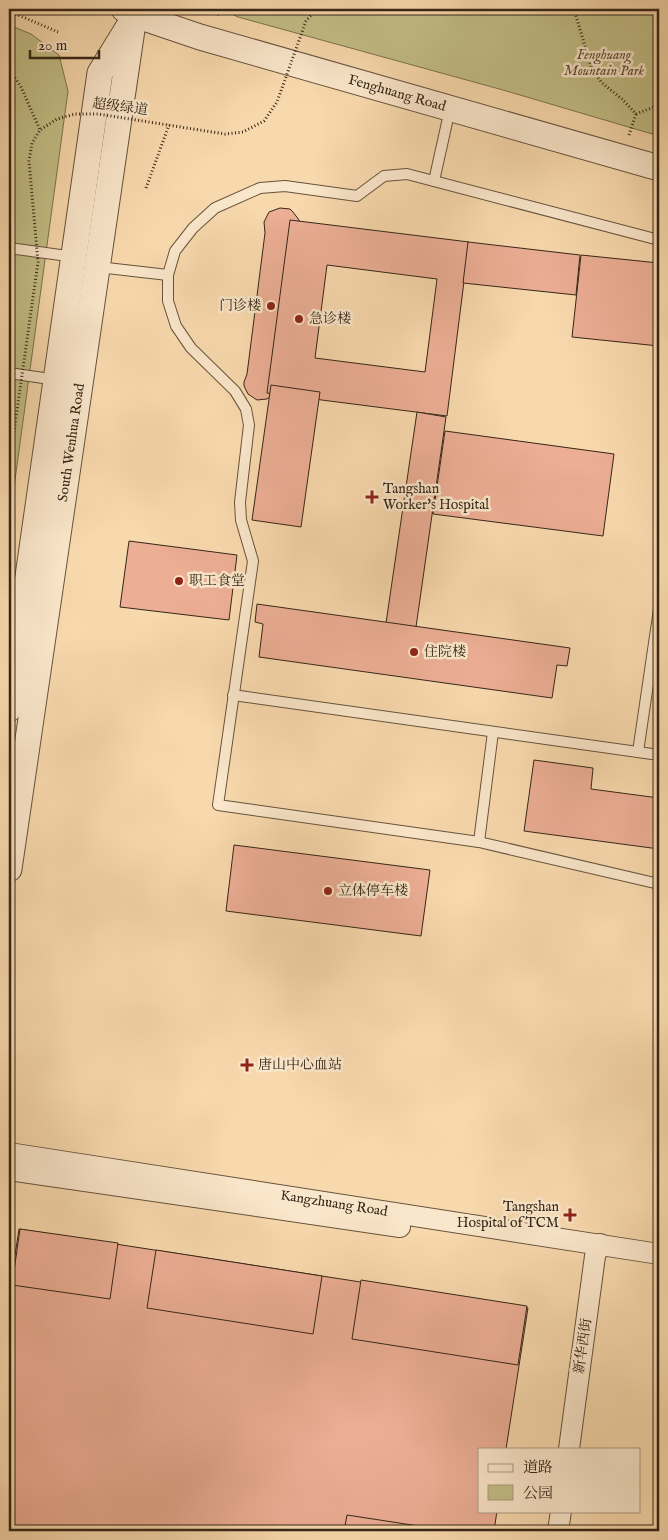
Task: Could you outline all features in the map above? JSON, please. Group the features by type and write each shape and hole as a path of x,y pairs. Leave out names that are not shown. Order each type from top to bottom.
{"street":[{"name":"Fenghuang Road","path":"132,11 200,37 659,168"},
{"name":"South Wenhua Road","path":"9,869 86,262 100,73 132,11"},
{"name":"South Wenhua Road","path":"10,699 57,380 86,262"},
{"name":"Kangzhuang Road","path":"9,1153 597,1250 659,1266"},
{"name":"Kangzhuang Road","path":"9,1170 597,1250 659,1254"},
{"name":"新华西街","path":"569,1448 597,1250"},
{"path":"558,1531 561,1512"}],"lane":[{"path":"434,181 450,108"},
{"path":"659,240 407,174 384,176 357,196 285,186 260,188 214,208 193,228 175,251 168,275 168,301 176,326 191,348 235,391 246,408 249,425 240,502 241,520 253,561 218,805 479,842 659,884"},
{"path":"9,248 168,275"},
{"path":"9,373 57,380"},
{"path":"638,752 659,609"},
{"path":"233,695 659,755"},
{"path":"479,842 493,732"}],"path":[{"name":"超级绿道","path":"40,130 56,119 75,114 98,114 225,134 243,132 264,121 277,102 306,21 316,9"},
{"path":"574,9 592,70 602,83 622,99 636,114"},
{"path":"9,11 58,32"},
{"path":"9,70 21,87 40,130 32,143 29,160 38,262 9,466"},
{"path":"636,114 659,105"},
{"path":"629,136 636,114"},
{"path":"146,188 169,125"}],"green space":[{"name":"Fenghuang Mountain Park","path":"221,9 659,9 659,136 503,90 238,17"},
{"path":"9,25 31,34 59,55 68,91 9,524"}],"building":[{"name":"门诊楼","path":"280,208 290,209 299,220 300,226 295,237 276,378 277,386 274,394 267,399 257,400 248,394 244,382 247,374 265,233 264,222 269,212"},
{"name":"急诊楼","path":"290,220 469,242 447,416 267,393","holes":["327,265 437,279 425,372 315,358"]},
{"path":"468,242 580,255 576,295 463,283"},
{"path":"581,255 659,263 659,346 572,337"},
{"path":"271,385 320,392 301,527 252,520"},
{"path":"417,412 446,417 416,627 386,623"},
{"path":"445,431 614,454 603,536 433,514"},
{"name":"职工食堂","path":"129,541 237,555 229,620 120,607"},
{"name":"住院楼","path":"257,604 570,648 567,666 557,665 552,698 259,657 263,624 255,622"},
{"path":"534,760 593,768 591,789 659,798 659,849 524,831"},
{"name":"立体停车楼","path":"234,845 430,870 421,936 226,911"},
{"path":"19,1229 528,1308 506,1448 478,1448 478,1512 497,1512 494,1531 9,1531 9,1294"},
{"path":"20,1229 118,1243 110,1299 12,1285"},
{"path":"156,1250 322,1276 313,1334 147,1308"},
{"path":"361,1280 527,1306 518,1365 352,1339"},
{"path":"347,1515 451,1531 344,1531"}],"place":[{"name":"门诊楼","path":"271,306"},
{"name":"急诊楼","path":"299,319"},
{"name":"Tangshan Worker's Hospital","path":"372,497"},
{"name":"职工食堂","path":"179,581"},
{"name":"住院楼","path":"414,652"},
{"name":"立体停车楼","path":"328,891"},
{"name":"唐山中心血站","path":"247,1065"},
{"name":"Tangshan Hospital of TCM","path":"570,1215"}]}
